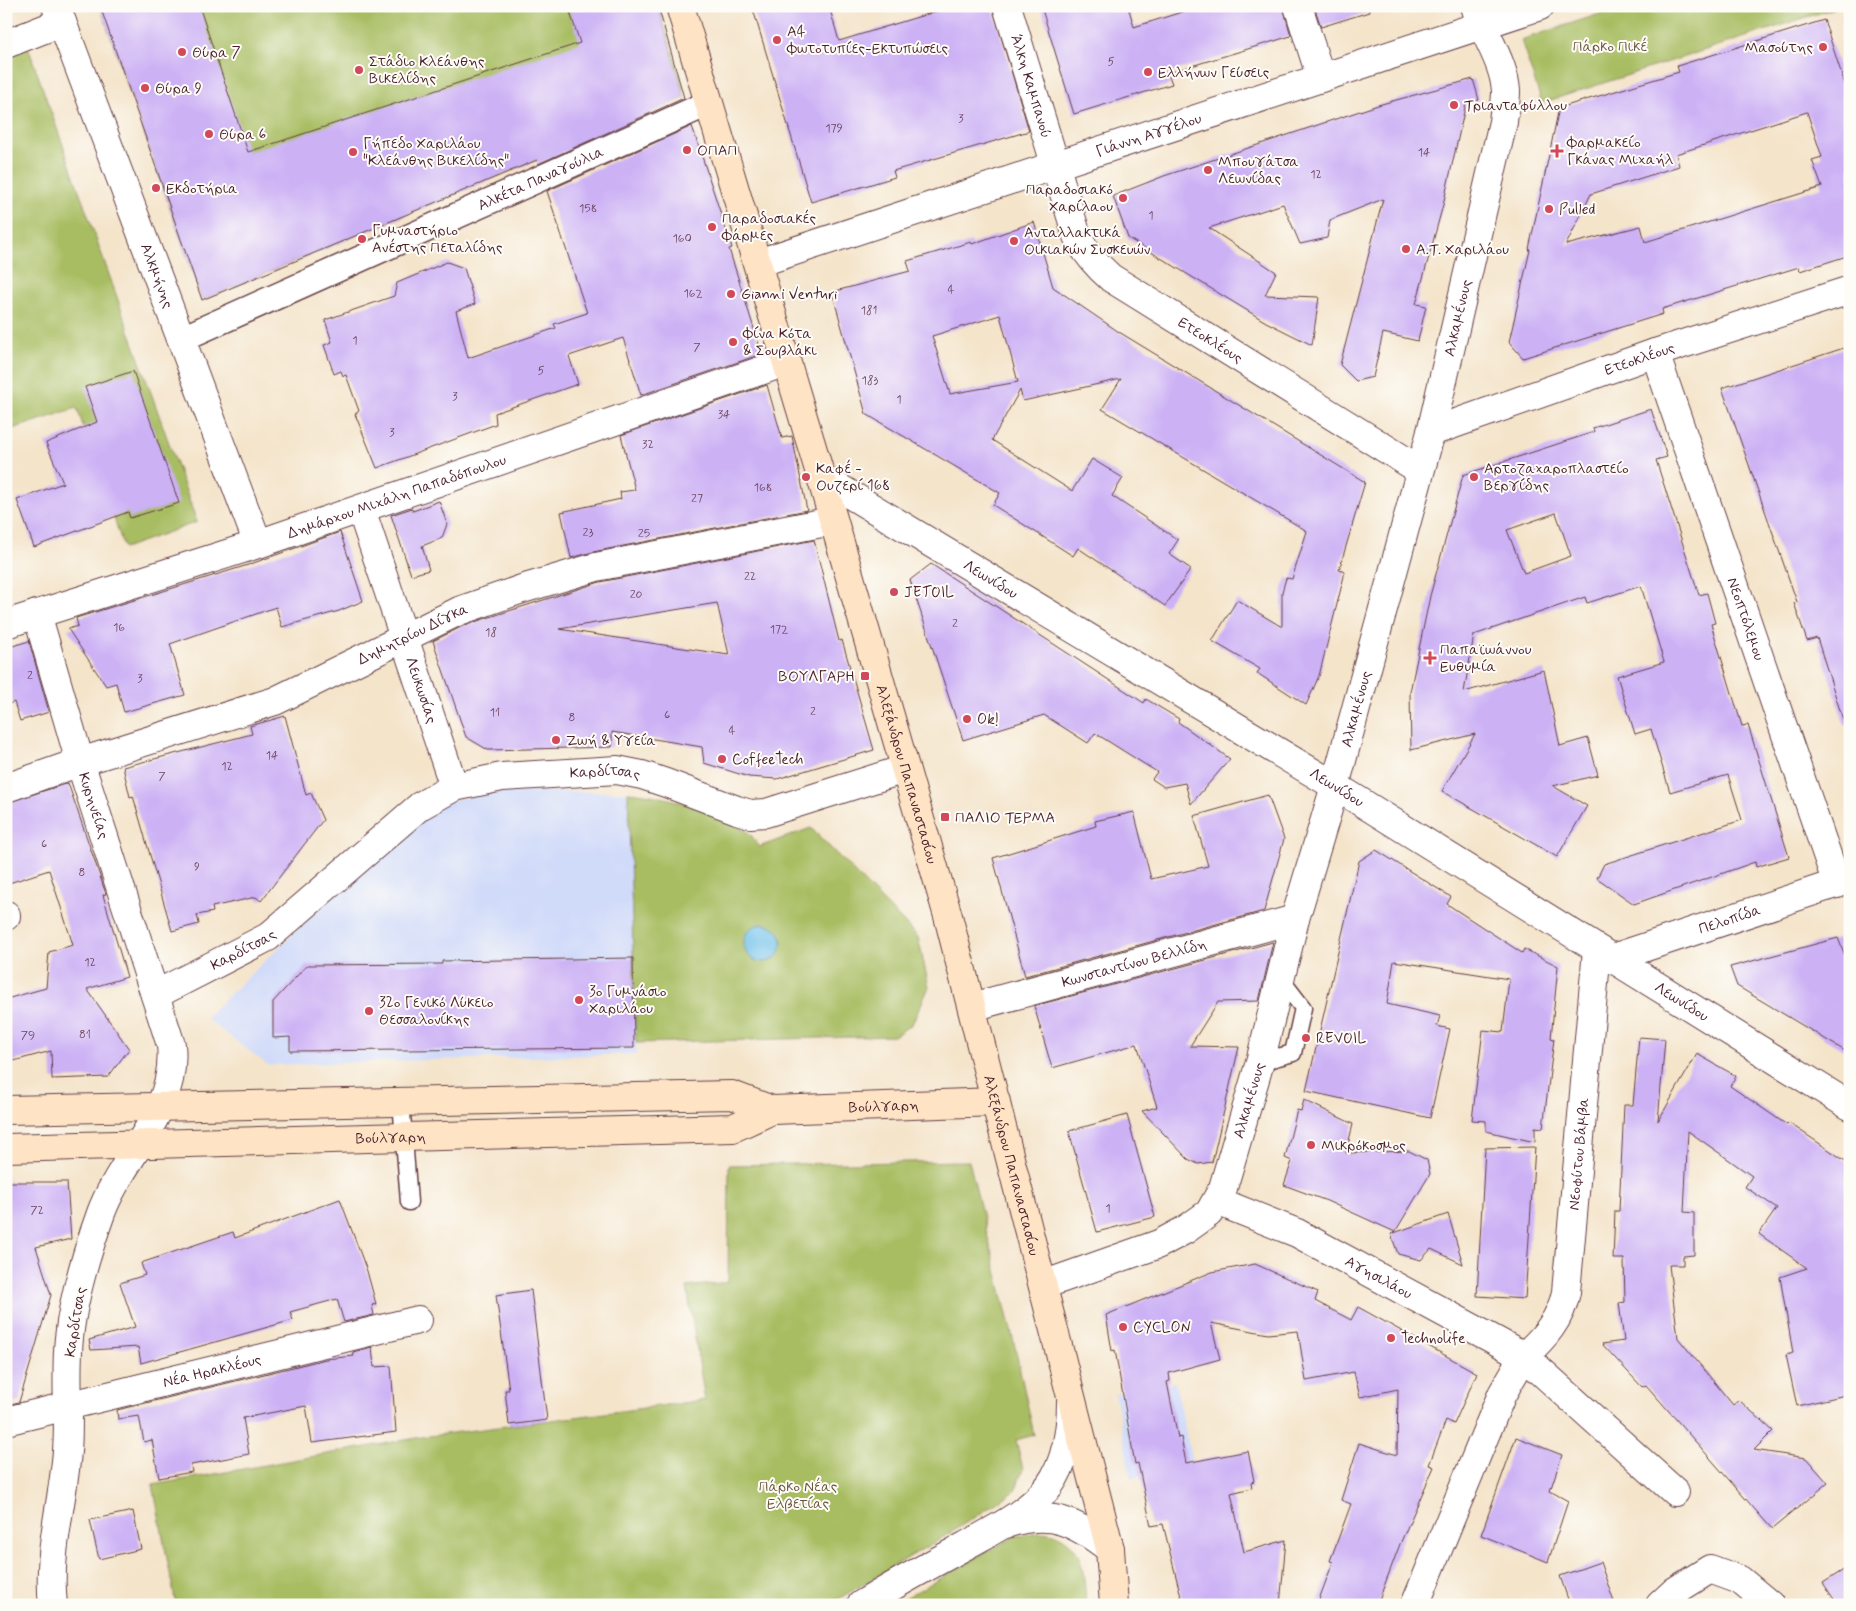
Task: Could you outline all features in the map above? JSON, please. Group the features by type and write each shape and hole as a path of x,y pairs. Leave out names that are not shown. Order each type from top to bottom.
{"main road":[{"name":"Αλεξάνδρου Παπαναστασίου","path":"680,6 821,477 972,1007 1110,1549 1114,1605"},
{"name":"Βούλγαρη","path":"6,1110 732,1095 772,1110 996,1102"},
{"name":"Βούλγαρη","path":"6,1148 733,1128 772,1110"}],"street":[{"name":"Άλκη Καμπανού","path":"1007,6 1054,166"},
{"path":"1298,6 1321,78"},
{"name":"Γιάννη Αγγέλου","path":"758,263 1321,78 1478,16 1540,6"},
{"path":"6,44 59,14"},
{"name":"Αλκμήνης","path":"59,14 258,544"},
{"name":"Αλκαμένους","path":"1043,1285 1159,1244 1198,1222 1217,1201 1230,1167 1260,1062 1294,919 1335,786 1430,432 1504,122 1506,90 1504,81 1499,63 1478,16"},
{"name":"Αλκέτα Παναγούλια","path":"181,339 709,103"},
{"name":"Ετεοκλέους","path":"1054,166 1077,236 1085,252 1111,278 1420,470"},
{"name":"Ετεοκλέους","path":"1430,432 1655,353 1850,290"},
{"name":"Νεοπτόλεμου","path":"1655,353 1843,882"},
{"name":"Δημάρχου Μιχάλη Παπαδόπουλου","path":"6,624 258,544 786,362"},
{"name":"Λεωνίδου","path":"821,477 1335,786 1850,1106"},
{"name":"Λευκωσίας","path":"361,509 454,787"},
{"name":"Δημητρίου Δίγκα","path":"6,788 80,762 276,702 304,690 404,637 460,611 596,567 832,521"},
{"name":"Κυρηνείας","path":"37,614 80,762 155,995"},
{"name":"Καρδίτσας","path":"53,1605 51,1576 53,1543 67,1451 69,1338 83,1272 112,1185 140,1144 168,1087 172,1059 171,1045 155,995 268,937 420,806 454,787 502,777 618,770 650,777 750,814 766,813 905,769"},
{"name":"Πελοπίδα","path":"1603,954 1843,882"},
{"name":"Κωνσταντίνου Βελλίδη","path":"972,1007 1294,919"},
{"name":"Νεοφύτου Βάμβα","path":"1415,1605 1502,1394 1516,1367 1559,1316 1566,1292 1603,954"},
{"name":"Αγησιλάου","path":"1217,1201 1297,1233 1529,1351 1675,1492"},
{"name":"Νέα Ηρακλέους","path":"6,1421 418,1320"},
{"path":"861,1605 998,1527 1035,1500 1049,1486 1057,1473 1070,1425 1071,1395"},
{"path":"998,1527 1024,1519 1057,1518 1082,1529 1110,1549"},
{"name":"Αλεξάνδρου Παπαναστασίου","path":"1110,1549 1128,1605"},
{"path":"1660,1605 1675,1591 1710,1570 1740,1580 1770,1605"}],"lane":[{"path":"401,1101 408,1202"}],"shaded area":[{"path":"494,791 628,792 637,1054 268,1065 205,1018 364,866 442,803"},
{"path":"1175,1382 1193,1466 1131,1478 1115,1394"}],"green space":[{"name":"Γήπεδο Χαριλάου \"Κλεάνθης Βικελίδης\"","path":"100,6 658,6 680,77 684,98 202,300"},
{"name":"Πάρκο Πικέ","path":"1624,6 1841,6 1542,103 1521,40"},
{"path":"28,47 197,522 124,548 77,408 6,431 6,56"},
{"path":"628,792 674,800 720,817 747,832 759,847 811,828 918,937 929,987 912,1024 894,1036 636,1043"},
{"name":"Πάρκο Νέας Ελβετίας","path":"969,1161 1015,1347 1034,1435 1016,1440 1023,1469 1015,1491 950,1533 828,1605 176,1605 153,1485 422,1437 705,1400 687,1287 728,1282 729,1165"},
{"path":"1038,1532 1064,1538 1078,1555 1084,1579 1086,1605 893,1605 1013,1537"}],"water":[{"path":"763,924 777,929 782,943 777,957 763,962 749,957 744,943 749,929"}],"building":[{"name":"Γήπεδο Χαριλάου \"Κλεάνθης Βικελίδης\"","path":"100,6 199,6 248,152 580,43 568,6 658,6 684,98 538,164 537,160 202,300"},
{"path":"752,6 829,6 839,41 954,6 992,6 1029,131 893,171 895,177 811,202"},
{"path":"1041,6 1128,6 1134,27 1201,6 1283,6 1291,36 1168,73 1172,84 1074,114"},
{"path":"1314,6 1368,6 1369,12 1321,27"},
{"path":"1824,20 1850,100 1850,255 1800,271 1799,267 1662,309 1663,314 1523,358 1509,342 1559,108 1679,72 1677,66","holes":["1807,112 1822,157 1812,160 1822,187 1645,242 1641,226 1566,245 1591,194 1679,166 1676,154"]},
{"path":"1473,79 1479,100 1466,103 1443,205 1416,304 1426,306 1418,341 1383,333 1373,377 1356,381 1340,365 1383,199 1330,220 1327,238 1300,244 1283,204 1209,228 1276,272 1265,295 1319,297 1312,345 1266,322 1128,238 1113,196 1164,176 1378,105"},
{"path":"692,126 732,248 729,249 761,351 758,352 759,355 641,395 623,338 569,356 578,384 495,413 496,424 377,468 355,414 359,411 346,375 343,376 341,371 334,374 324,345 332,342 325,320 394,296 397,283 447,262 464,268 475,304 456,311 468,358 556,328 554,324 587,313 547,191"},
{"path":"1034,222 1053,287 1119,332 1365,482 1339,570 1345,572 1319,676 1306,705 1257,673 1260,669 1212,641 1237,600 1282,627 1282,592 1286,578 1292,579 1307,531 1102,409 1121,379 1023,401 1020,390 992,440 1072,491 1092,459 1123,478 1112,496 1178,540 1169,554 1191,569 1165,606 1078,548 1073,556 993,505 1000,493 866,414 832,292 910,271 907,261 971,242 972,244","holes":["1000,315 1018,382 950,394 932,336"]},
{"path":"1850,346 1850,725 1845,726 1817,638 1807,641 1794,603 1797,602 1722,388"},
{"path":"133,371 179,503 130,518 128,512 34,547 17,500 63,483 46,443 97,422 85,387"},
{"path":"767,385 782,438 792,436 807,510 571,558 561,512 621,499 620,492 635,490 621,435"},
{"path":"1651,409 1667,457 1656,460 1699,595 1707,593 1715,623 1711,624 1742,726 1748,725 1789,857 1756,867 1755,862 1634,904 1597,878 1604,864 1742,820 1728,775 1670,792 1651,729 1635,734 1617,676 1664,662 1641,586 1587,603 1585,597 1474,635 1464,692 1544,670 1560,746 1588,738 1598,775 1553,786 1587,806 1557,857 1442,791 1475,734 1411,750 1410,692 1430,596 1463,475 1594,432 1593,428","holes":["1556,513 1571,556 1524,573 1507,530"]},
{"path":"439,501 447,524 442,538 422,546 429,570 411,575 391,515 412,508 413,511"},
{"path":"340,532 363,601 339,611 282,627 276,607 170,644 185,695 124,712 116,683 106,686 68,629 78,626 76,618 248,565"},
{"path":"814,540 839,641 842,640 874,750 777,779 749,777 704,763 702,747 612,732 612,747 488,750 466,737 433,641 465,625 600,582","holes":["717,603 729,655 559,629"]},
{"path":"931,564 1144,703 1146,699 1179,719 1178,722 1230,759 1191,804 1185,783 1164,787 1152,779 1157,772 1095,733 1088,743 1044,715 963,740 910,580"},
{"path":"29,641 49,712 20,721 14,702 6,705 6,648"},
{"path":"285,716 306,795 311,793 323,820 261,901 256,897 212,907 213,912 197,915 199,924 172,931 133,796 130,797 123,767 252,734 250,726"},
{"path":"68,783 106,894 103,895 127,977 87,989 129,1049 108,1077 52,1079 51,1051 6,1063 6,999 46,988 49,952 73,945 49,870 6,884 6,803"},
{"path":"1268,795 1284,839 1264,911 1025,976 993,858 1096,826 1095,821 1134,812 1151,879 1182,872 1208,866 1194,816"},
{"path":"1376,850 1451,897 1447,904 1522,953 1524,949 1558,966 1551,1038 1554,1039 1543,1128 1535,1127 1535,1142 1486,1131 1486,1121 1472,1120 1483,1030 1503,1032 1509,979 1394,961 1387,1004 1440,1016 1437,1026 1450,1029 1430,1118 1306,1091 1359,861"},
{"path":"1838,938 1850,968 1850,1054 1737,986 1730,967"},
{"path":"1273,942 1259,1001 1218,1002 1190,1046 1239,1047 1212,1162 1198,1164 1188,1159 1142,1111 1157,1107 1137,1044 1052,1068 1034,1006"},
{"path":"633,958 634,1048 290,1051 290,1037 273,1038 273,1002 307,965 442,964 442,961"},
{"path":"1639,1037 1665,1039 1658,1121 1697,1054 1736,1076 1730,1086 1787,1125 1789,1123 1850,1164 1850,1394 1797,1406 1786,1355 1793,1353 1780,1277 1807,1268 1759,1234 1777,1208 1745,1187 1752,1176 1688,1131 1684,1212 1694,1213 1694,1255 1683,1256 1683,1265 1669,1265 1678,1338 1733,1405 1739,1400 1773,1431 1754,1450 1806,1458 1828,1483 1772,1529 1646,1385 1642,1387 1602,1344 1624,1341 1619,1303 1625,1302 1624,1259 1613,1259 1615,1211 1619,1211 1624,1105 1633,1105"},
{"path":"1304,1100 1353,1124 1346,1153 1409,1151 1427,1160 1430,1174 1395,1232 1327,1201 1284,1185 1292,1161 1285,1158 1297,1110 1301,1111"},
{"path":"1127,1115 1155,1217 1097,1232 1069,1131"},
{"path":"1535,1147 1525,1299 1477,1296 1485,1148"},
{"path":"6,1182 67,1182 71,1239 36,1247 51,1295 19,1402 6,1405"},
{"path":"340,1199 367,1271 376,1304 372,1305 374,1315 344,1322 337,1299 290,1312 293,1320 141,1363 138,1347 91,1350 89,1340 135,1327 120,1283 145,1275 141,1263 233,1232 235,1238"},
{"path":"1448,1214 1463,1264 1431,1249 1421,1260 1398,1254 1391,1234"},
{"path":"1255,1264 1318,1292 1315,1301 1351,1320 1358,1307 1477,1373 1454,1424 1446,1420 1429,1465 1434,1467 1400,1544 1377,1605 1317,1605 1333,1562 1330,1561 1351,1504 1341,1500 1359,1443 1397,1455 1398,1389 1360,1397 1354,1372 1306,1381 1298,1331 1268,1334 1211,1323 1220,1359 1169,1373 1170,1381 1167,1382 1178,1438 1181,1437 1186,1463 1248,1451 1254,1481 1251,1482 1252,1488 1231,1493 1244,1552 1286,1540 1280,1605 1183,1605 1163,1524 1151,1526 1138,1463 1135,1464 1115,1350 1112,1351 1106,1315 1212,1272"},
{"path":"531,1290 547,1420 509,1425 505,1390 509,1390 496,1295"},
{"path":"372,1347 374,1367 391,1366 396,1432 312,1443 306,1406 243,1418 249,1454 191,1465 192,1472 159,1478 152,1440 144,1442 139,1416 118,1419 117,1410 326,1359 354,1356 353,1352"},
{"path":"1516,1437 1562,1455 1550,1491 1568,1501 1548,1562 1481,1535"},
{"path":"133,1511 141,1549 99,1559 90,1520"},
{"path":"1600,1562 1615,1605 1570,1605 1560,1576"},
{"path":"1850,1566 1850,1605 1838,1605 1823,1583"}],"place":[{"name":"Α4 Φωτοτυπίες-Εκτυπώσεις","path":"777,40"},
{"name":"Μασούτης","path":"1823,47"},
{"name":"Θύρα 7","path":"182,52"},
{"name":"Στάδιο Κλεάνθης Βικελίδης","path":"359,70"},
{"name":"Ελλήνων Γεύσεις","path":"1148,72"},
{"name":"Θύρα 9","path":"145,88"},
{"name":"Τριανταφύλλου","path":"1454,105"},
{"name":"Θύρα 6","path":"209,134"},
{"name":"ΟΠΑΠ","path":"687,150"},
{"name":"Φαρμακείο Γκάνας Μιχαήλ","path":"1557,151"},
{"name":"Γήπεδο Χαριλάου \"Κλεάνθης Βικελίδης\"","path":"353,152"},
{"name":"Μπουγάτσα Λεωνίδας","path":"1208,170"},
{"name":"Εκδοτήρια","path":"156,188"},
{"name":"Παραδοσιακό Χαρίλαου","path":"1123,198"},
{"name":"Pulled","path":"1549,209"},
{"name":"Παραδοσιακές Φάρμες","path":"712,227"},
{"name":"Γυμναστήριο Ανέστης Πεταλίδης","path":"362,239"},
{"name":"Ανταλλακτικά Οικιακών Συσκευών","path":"1014,241"},
{"name":"Α.Τ. Χαριλάου","path":"1406,249"},
{"name":"Gianni Venturi","path":"731,294"},
{"name":"Φίνα Κότα & Σουβλάκι","path":"733,342"},
{"name":"Καφέ - Ουζερί 168","path":"806,477"},
{"name":"Αρτοζαχαροπλαστείο Βεργίδης","path":"1474,477"},
{"name":"JETOIL","path":"894,592"},
{"name":"Παπαϊωάννου Ευθυμία","path":"1430,658"},
{"name":"ΒΟΥΛΓΑΡΗ","path":"865,676"},
{"name":"Ok!","path":"967,719"},
{"name":"Ζωή & Υγεία","path":"556,740"},
{"name":"CoffeeTech","path":"722,759"},
{"name":"ΠΑΛΙΟ ΤΕΡΜΑ","path":"945,817"},
{"name":"3ο Γυμνάσιο Χαριλάου","path":"579,1000"},
{"name":"32ο Γενικό Λύκειο Θεσσαλονίκης","path":"369,1011"},
{"name":"REVOIL","path":"1306,1038"},
{"name":"Μικρόκοσμος","path":"1311,1145"},
{"name":"CYCLON","path":"1123,1327"},
{"name":"Technolife","path":"1391,1338"}]}
